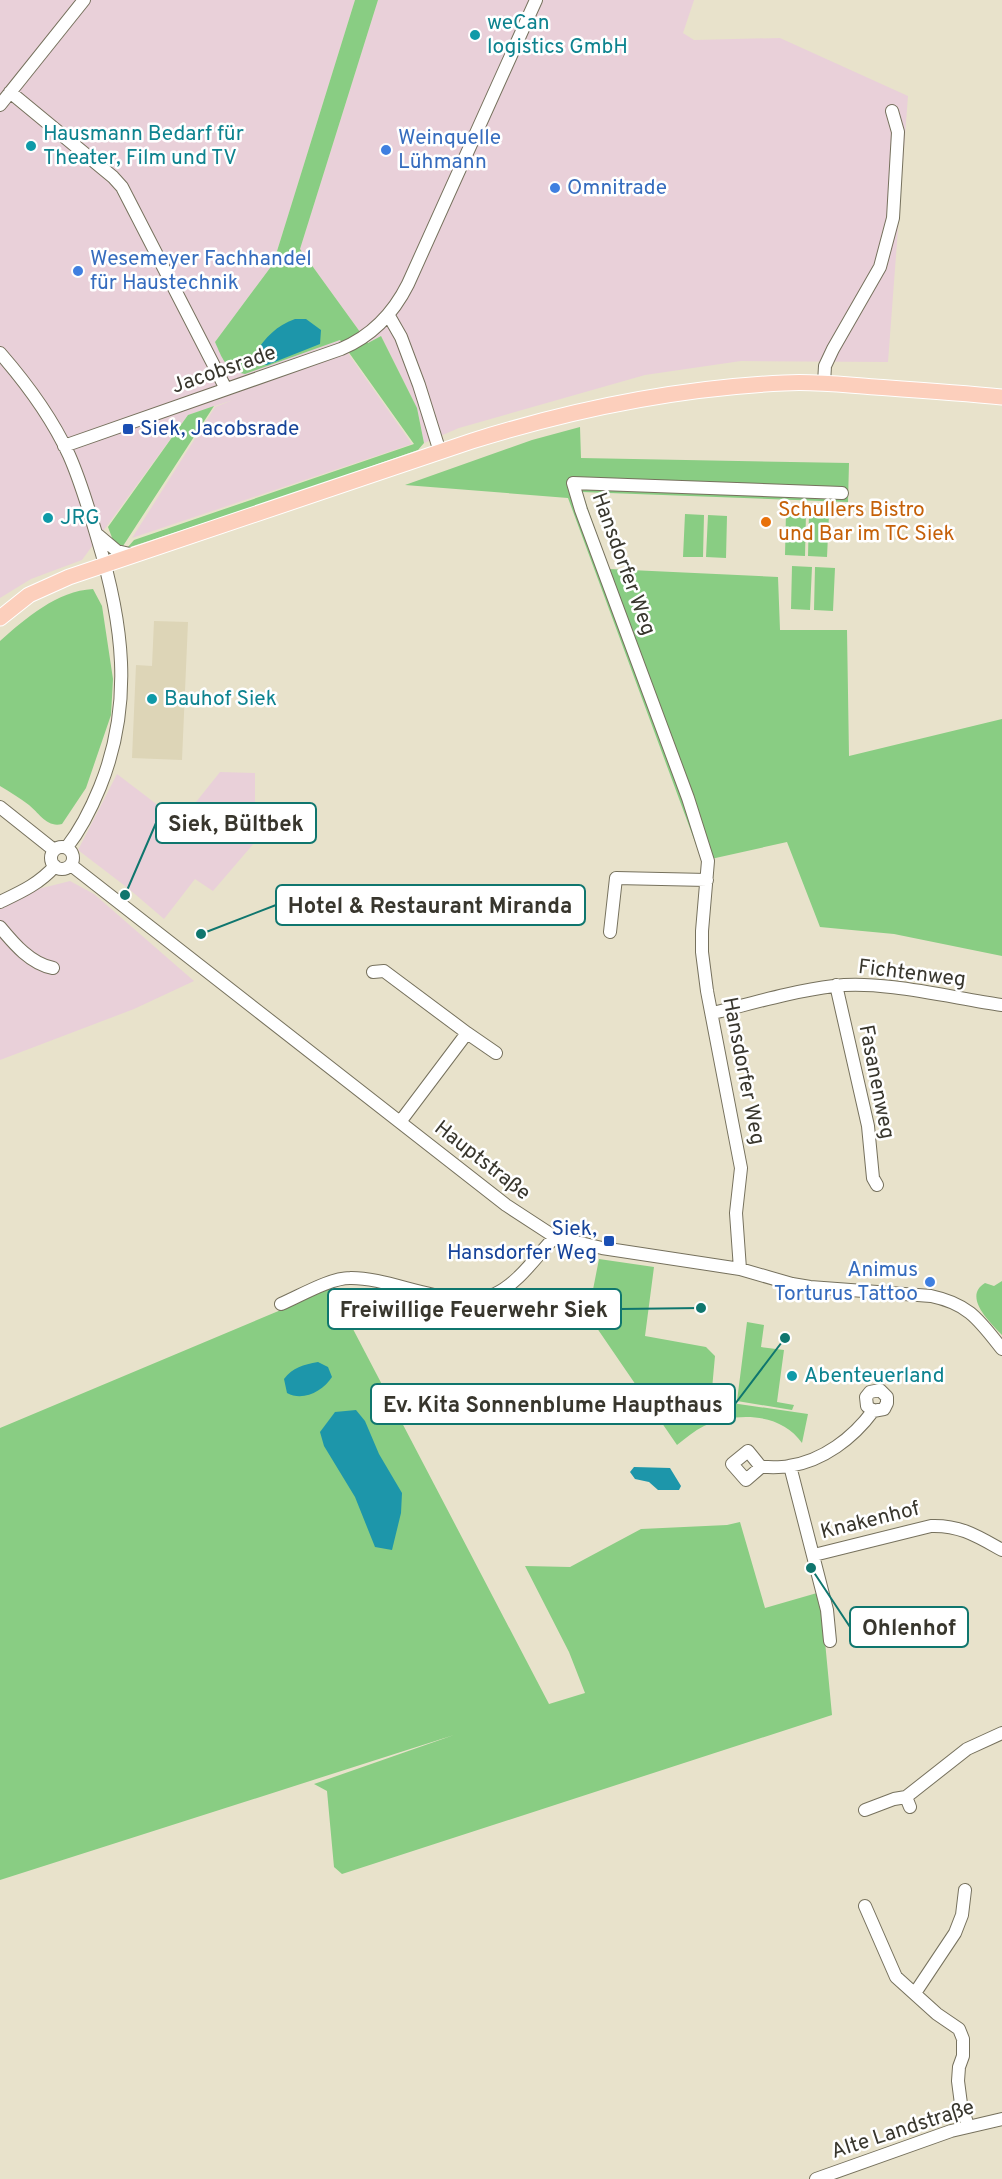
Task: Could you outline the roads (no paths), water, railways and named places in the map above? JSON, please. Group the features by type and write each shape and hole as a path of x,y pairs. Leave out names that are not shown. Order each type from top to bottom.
{"main road":[{"path":"0,618 21,600 39,589 531,422 648,398 765,384 824,383 1002,397"}],"street":[{"path":"0,105 84,0"},
{"name":"Jacobsrade","path":"64,446 348,346 370,333 389,316 408,284 536,0"},
{"path":"10,92 113,177 122,187 226,389"},
{"path":"824,383 825,366 857,304 880,267 888,240 893,218 898,132 892,111"},
{"path":"389,316 401,337 419,385 440,452"},
{"path":"0,353 35,398 64,446 78,477 96,532 115,606 123,681 114,744 104,777 84,822 67,847"},
{"name":"Hansdorfer Weg","path":"740,1269 736,1213 741,1168 707,991 702,951 708,861 688,798 573,483 842,493"},
{"path":"96,532 111,548 134,555"},
{"path":"0,807 54,850"},
{"path":"60,846 67,847 74,856 71,865 64,869 55,866 51,856 54,850 60,846"},
{"name":"Hauptstraße","path":"71,865 400,1122 525,1218 555,1237 602,1248 740,1269 810,1287 921,1295 948,1300 962,1306 974,1316 1002,1349"},
{"path":"0,902 30,888 55,866"},
{"path":"610,932 616,878 707,880"},
{"path":"0,927 17,947 44,966 53,968"},
{"path":"373,972 384,971 495,1053"},
{"name":"Fichtenweg","path":"713,1013 786,994 836,985 885,987 1002,1005"},
{"name":"Fasanenweg","path":"836,985 868,1126 873,1178 877,1185"},
{"path":"400,1122 467,1033"},
{"path":"282,1304 337,1280 348,1278 384,1282 432,1295 461,1299 482,1298 494,1295 506,1288 555,1237"},
{"path":"761,1467 790,1466 832,1450 855,1432 873,1411"},
{"path":"790,1466 827,1610 830,1641"},
{"name":"Knakenhof","path":"814,1555 938,1525 959,1527 1002,1550"},
{"path":"865,1810 894,1799 908,1802 967,1749 1002,1733"},
{"path":"915,1994 955,1933 962,1915 964,1890"},
{"path":"865,1906 881,1946 897,1977 958,2029 963,2039 963,2056 958,2081 961,2104 968,2126"},
{"name":"Alte Landstraße","path":"816,2179 968,2126 1002,2119"}],"water":[{"path":"295,319 306,319 321,330 320,344 267,365 257,363 255,353 263,342 277,329"},
{"path":"318,1362 328,1367 332,1377 323,1387 306,1396 287,1393 284,1379 287,1375 299,1367"},
{"path":"356,1410 365,1421 379,1454 402,1493 401,1513 392,1550 375,1547 355,1497 324,1446 320,1432 335,1412"},
{"path":"634,1467 670,1468 681,1486 679,1490 658,1490 649,1482 635,1479 630,1472"}],"place":[{"name":"weCan logistics GmbH","path":"475,35"},
{"name":"Hausmann Bedarf für Theater, Film und TV","path":"31,146"},
{"name":"Weinquelle Lühmann","path":"386,150"},
{"name":"Omnitrade","path":"555,188"},
{"name":"Wesemeyer Fachhandel für Haustechnik","path":"78,271"},
{"name":"Siek, Jacobsrade","path":"128,429"},
{"name":"JRG","path":"48,518"},
{"name":"Schullers Bistro und Bar im TC Siek","path":"766,522"},
{"name":"Bauhof Siek","path":"152,699"},
{"name":"Siek, Bültbek","path":"125,895"},
{"name":"Hotel & Restaurant Miranda","path":"201,934"},
{"name":"Siek, Hansdorfer Weg","path":"609,1241"},
{"name":"Animus Torturus Tattoo","path":"930,1282"},
{"name":"Freiwillige Feuerwehr Siek","path":"701,1308"},
{"name":"Ev. Kita Sonnenblume Haupthaus","path":"785,1338"},
{"name":"Abenteuerland","path":"792,1376"},
{"name":"Ohlenhof","path":"811,1568"}]}
